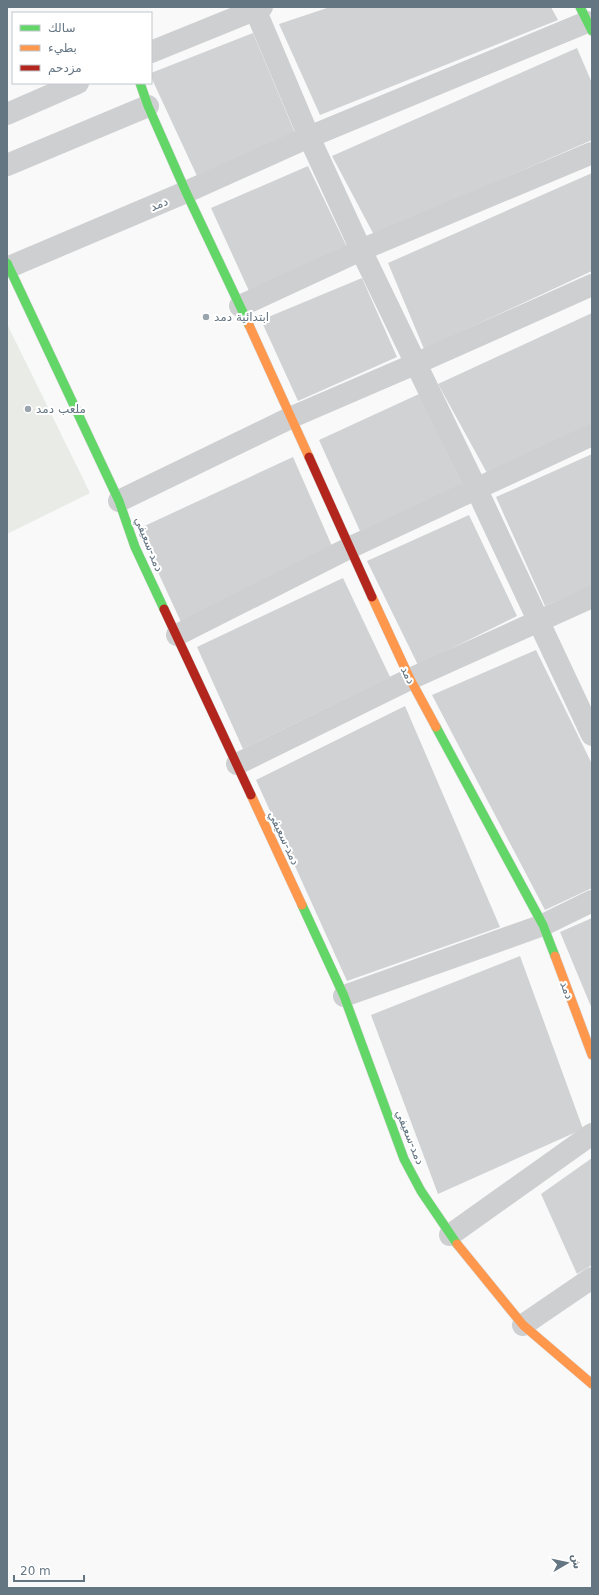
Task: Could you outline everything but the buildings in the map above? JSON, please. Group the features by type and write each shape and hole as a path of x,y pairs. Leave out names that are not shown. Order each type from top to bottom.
{"street":[{"path":"152,52 258,8 308,137 539,620 592,735"},
{"name":"دمد","path":"8,265 186,192 308,137 586,20"},
{"path":"7,114 76,84"},
{"name":"دمد","path":"140,84 148,106 186,192 292,417 349,548 410,679 543,925 592,1055"},
{"path":"7,165 148,106"},
{"path":"240,306 361,250 592,153"},
{"name":"دمد-سعيفي","path":"8,265 119,501 135,547 238,764 344,996 404,1159 450,1235 523,1325 592,1384"},
{"path":"119,501 292,417 416,364 592,285"},
{"path":"177,635 349,548 592,435"},
{"path":"238,764 410,679 592,597"},
{"path":"344,996 543,925 592,901"},
{"path":"450,1235 592,1134"},
{"path":"523,1325 592,1278"}],"shaded area":[{"name":"ملعب دمد","path":"7,324 90,493 7,534"}],"traffic: fast":[{"path":"580,7 592,31"},
{"path":"140,84 148,106 186,192 249,325"},
{"path":"7,263 119,501 135,547 164,609"},
{"path":"436,727 543,925 555,956"},
{"path":"302,905 344,996 404,1159 421,1191 457,1244"}],"traffic: slow":[{"path":"249,325 309,457"},
{"path":"372,597 410,679 436,727"},
{"path":"251,795 302,905"},
{"path":"555,956 592,1055"},
{"path":"457,1244 523,1325 592,1384"}],"traffic: jam":[{"path":"309,457 372,597"},
{"path":"164,609 251,795"}],"place":[{"name":"ابتدائية دمد","path":"206,317"},
{"name":"ملعب دمد","path":"28,409"}]}
